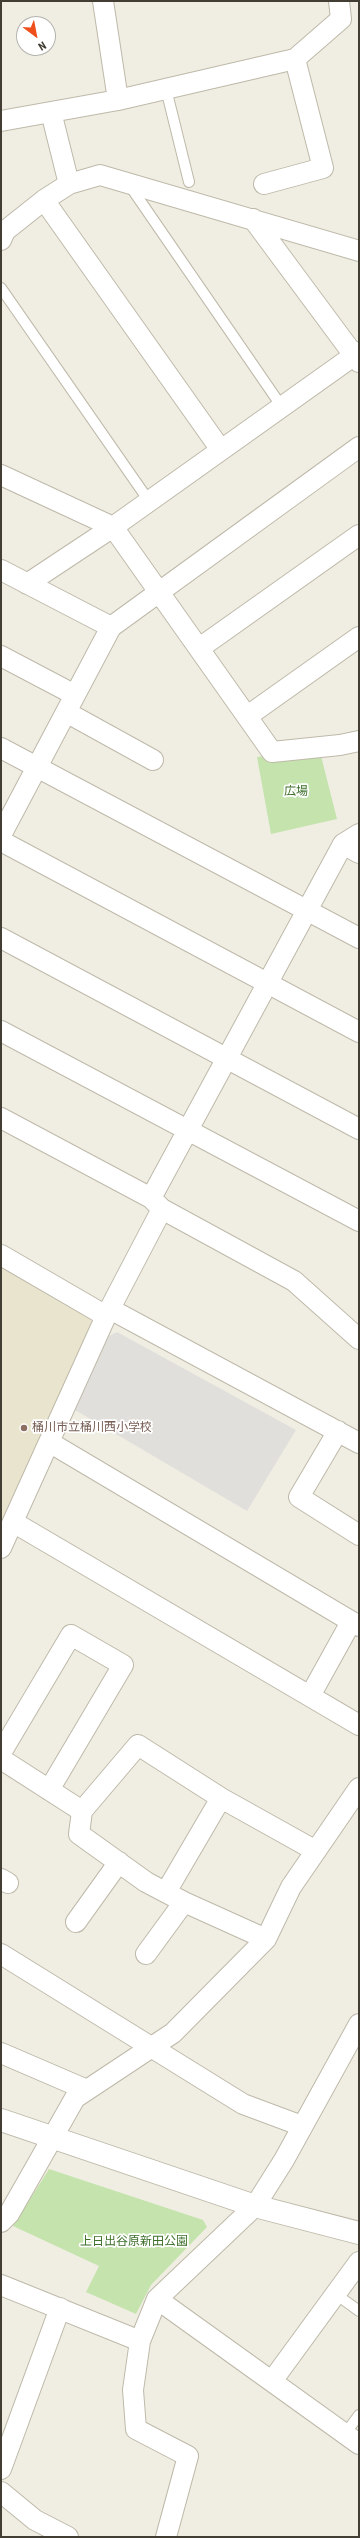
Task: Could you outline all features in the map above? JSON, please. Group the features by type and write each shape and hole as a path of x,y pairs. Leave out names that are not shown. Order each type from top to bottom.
{"street":[{"path":"103,1 118,100"},
{"path":"1,121 118,100 295,59 341,19 339,1"},
{"path":"264,184 324,168 295,59"},
{"path":"51,112 69,184"},
{"path":"1,240 5,231 44,200 69,184 100,175 359,251"},
{"path":"44,200 221,450"},
{"path":"27,584 113,527 282,407 357,357 253,219"},
{"path":"1,835 111,626 359,447"},
{"path":"1,475 113,527 201,647 249,715 272,752 350,743 359,732"},
{"path":"201,647 359,535"},
{"path":"1,570 111,626"},
{"path":"249,715 359,637"},
{"path":"1,656 153,760"},
{"path":"1,748 359,938"},
{"path":"1,841 268,985 359,1032"},
{"path":"1,1548 108,1313 188,1130 308,912 354,844"},
{"path":"1,938 359,1129"},
{"path":"1,1031 359,1221"},
{"path":"1,1118 294,1281 359,1339"},
{"path":"1,1255 108,1313 359,1443"},
{"path":"338,1431 299,1498 359,1535"},
{"path":"48,1442 355,1624 310,1696"},
{"path":"13,1522 359,1725"},
{"path":"1,1753 71,1635 123,1665 49,1790"},
{"path":"266,1939 184,1902 146,1882 79,1834 82,1811 138,1745 221,1798 316,1852"},
{"path":"1,1759 82,1811"},
{"path":"1,2222 9,2214 75,2098 173,2033 266,1939 292,1887 359,1788"},
{"path":"166,1892 221,1798"},
{"path":"76,1922 118,1862"},
{"path":"146,1954 184,1902"},
{"path":"1,1954 152,2046 243,2104 302,2126"},
{"path":"166,2537 188,2456 136,2429 133,2390 140,2341 157,2299 256,2206 359,2024"},
{"path":"1,2053 87,2090"},
{"path":"1,2120 256,2206 359,2233"},
{"path":"272,2381 359,2262"},
{"path":"1,2285 140,2341"},
{"path":"157,2299 352,2439"},
{"path":"1,2469 60,2308"},
{"path":"1,2492 35,2520 68,2537"}],"lane":[{"path":"166,89 188,182"},
{"path":"129,183 282,407"},
{"path":"1,288 149,501"},
{"path":"337,2294 359,2311"},
{"path":"352,2439 359,2414"}],"shaded area":[{"name":"桶川市立桶川西小学校","path":"1,1266 90,1319 94,1325 1,1530"},
{"path":"117,1332 296,1430 247,1511 75,1410 109,1336"}],"green space":[{"name":"広場","path":"319,748 337,819 271,834 257,757"},
{"name":"上日出谷原新田公園","path":"49,2169 203,2220 207,2227 151,2285 136,2314 86,2292 99,2266 13,2226"}],"place":[{"name":"桶川市立桶川西小学校","path":"24,1428"}]}
